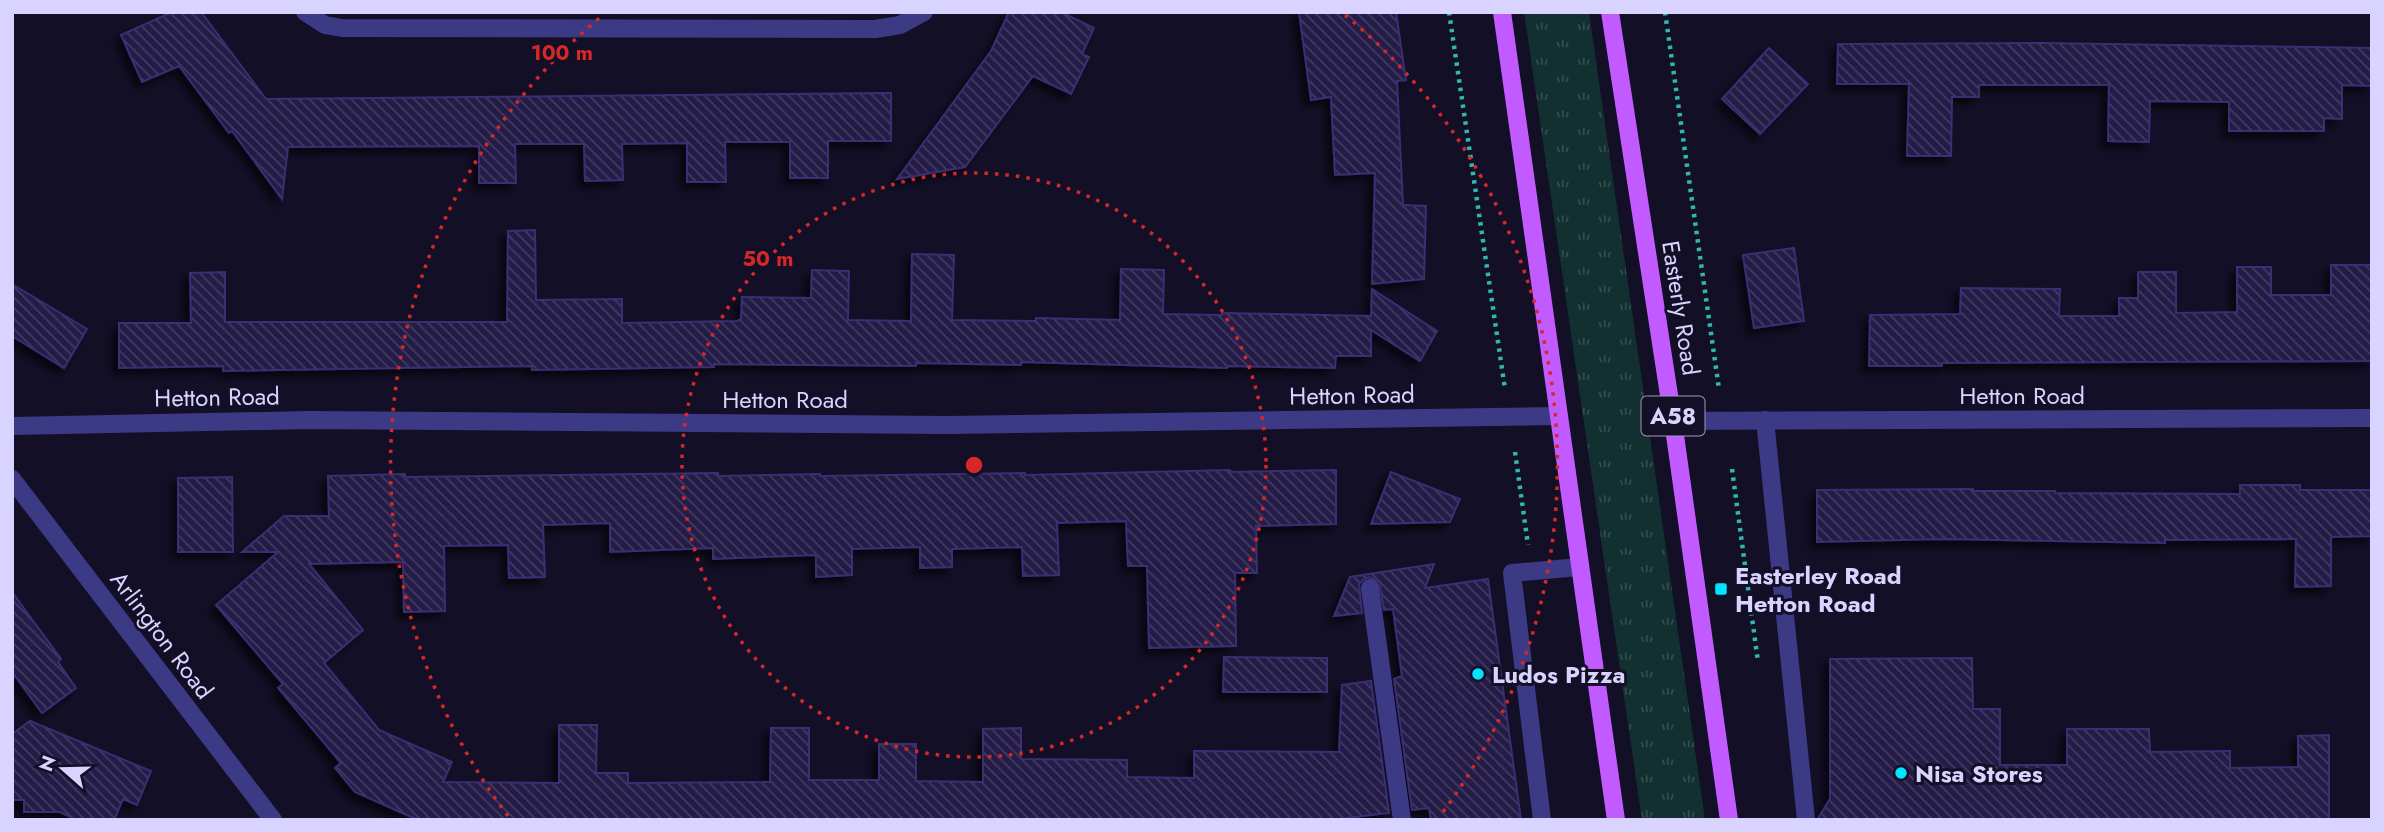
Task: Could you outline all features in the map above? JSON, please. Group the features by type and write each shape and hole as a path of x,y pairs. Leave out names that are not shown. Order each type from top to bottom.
{"main road":[{"path":"1502,12 1616,820"},
{"name":"Easterly Road","path":"1610,12 1673,421 1729,820"}],"street":[{"path":"305,12 326,25 342,28 834,29 875,29 900,25 925,12"},
{"name":"Hetton Road","path":"12,426 310,420 947,425 1558,416"},
{"name":"Hetton Road","path":"1673,421 2372,418"},
{"path":"1765,420 1806,820"},
{"name":"Arlington Road","path":"12,479 273,820"},
{"path":"1542,820 1512,573 1579,567"},
{"path":"1370,588 1402,820"}],"path":[{"path":"1449,12 1507,400"},
{"path":"1665,12 1719,389"},
{"path":"1732,469 1759,669"}],"green space":[{"path":"1524,12 1589,12 1705,820 1642,820"}],"building":[{"path":"172,12 201,12 266,99 891,93 891,141 828,141 828,178 790,178 790,142 725,142 726,182 687,182 687,143 622,144 623,180 585,181 584,144 515,144 516,183 479,183 479,146 288,147 282,199 232,131 229,133 179,66 142,82 121,35"},
{"path":"1009,12 1061,12 1094,28 1082,54 1089,57 1071,94 1033,76 965,167 897,179 991,51"},
{"path":"1299,12 1396,12 1406,80 1397,81 1403,205 1426,206 1424,279 1372,284 1375,173 1335,175 1331,97 1311,100"},
{"path":"2043,43 2372,48 2372,86 2342,85 2342,119 2324,118 2324,131 2229,131 2229,102 2150,101 2149,142 2108,141 2109,85 1979,85 1979,97 1952,97 1951,156 1907,156 1909,84 1837,84 1838,44"},
{"path":"1769,48 1808,84 1760,134 1722,99"},
{"path":"535,230 536,300 622,299 622,323 737,321 741,319 742,297 811,298 812,270 849,271 848,320 911,321 912,254 954,255 952,320 1120,320 1121,269 1164,270 1163,314 1371,316 1372,289 1437,331 1420,361 1371,330 1371,356 1336,356 1335,368 1021,362 1021,365 916,363 916,366 714,364 714,367 532,370 532,366 223,371 223,366 119,368 119,323 191,323 190,273 225,272 225,322 507,322 508,231"},
{"path":"1794,248 1804,321 1754,328 1743,255"},
{"path":"2331,265 2371,265 2372,361 1942,363 1942,366 1869,366 1870,315 1960,314 1961,288 2060,289 2059,316 2119,316 2119,298 2138,298 2138,272 2176,272 2176,313 2237,312 2237,267 2271,267 2271,295 2331,295"},
{"path":"12,284 87,329 64,368 12,336"},
{"path":"1336,470 1336,524 1256,526 1257,573 1235,573 1236,646 1149,648 1147,566 1128,566 1126,521 1057,523 1059,575 1023,576 1022,547 952,549 952,567 920,568 920,547 852,549 852,575 816,577 816,555 713,559 713,548 610,552 610,523 543,525 545,577 509,578 508,545 444,546 445,611 404,612 403,562 309,564 363,630 324,663 379,730 452,762 443,782 559,783 559,725 597,725 596,773 628,773 628,783 770,782 771,728 809,728 809,780 879,780 879,744 916,744 916,781 983,782 983,729 1021,728 1021,759 1127,760 1127,777 1194,778 1194,751 1339,752 1342,685 1371,681 1389,813 1330,820 418,820 355,792 335,768 341,763 278,688 283,684 216,605 278,552 242,552 284,516 329,516 328,476 718,473 718,476 1025,475"},
{"path":"1391,472 1460,499 1450,522 1371,524"},
{"path":"232,477 233,552 178,552 178,478"},
{"path":"2240,485 2300,485 2300,490 2372,490 2372,536 2331,537 2331,586 2295,587 2296,539 2165,540 2165,543 1942,539 1817,542 1817,490 1973,489 2055,493 2240,494"},
{"path":"1434,564 1425,588 1488,579 1521,820 1431,820 1429,808 1412,810 1394,679 1402,676 1393,609 1384,610 1379,582 1369,577 1359,584 1362,613 1334,616 1350,577"},
{"path":"12,592 61,659 58,662 76,688 42,713 12,672"},
{"path":"1224,657 1327,658 1327,692 1223,692"},
{"path":"1972,658 1973,709 2000,709 2000,765 2067,765 2067,729 2149,729 2150,752 2230,751 2230,768 2298,767 2298,736 2329,735 2329,820 1817,820 1830,799 1830,659"},
{"path":"30,721 151,771 137,805 123,799 114,820 77,820 60,812 24,812 24,800 12,800 12,734"}],"place":[{"name":"Easterley Road Hetton Road","path":"1721,589"},
{"name":"Ludos Pizza","path":"1478,674"},
{"name":"Nisa Stores","path":"1901,773"}]}
